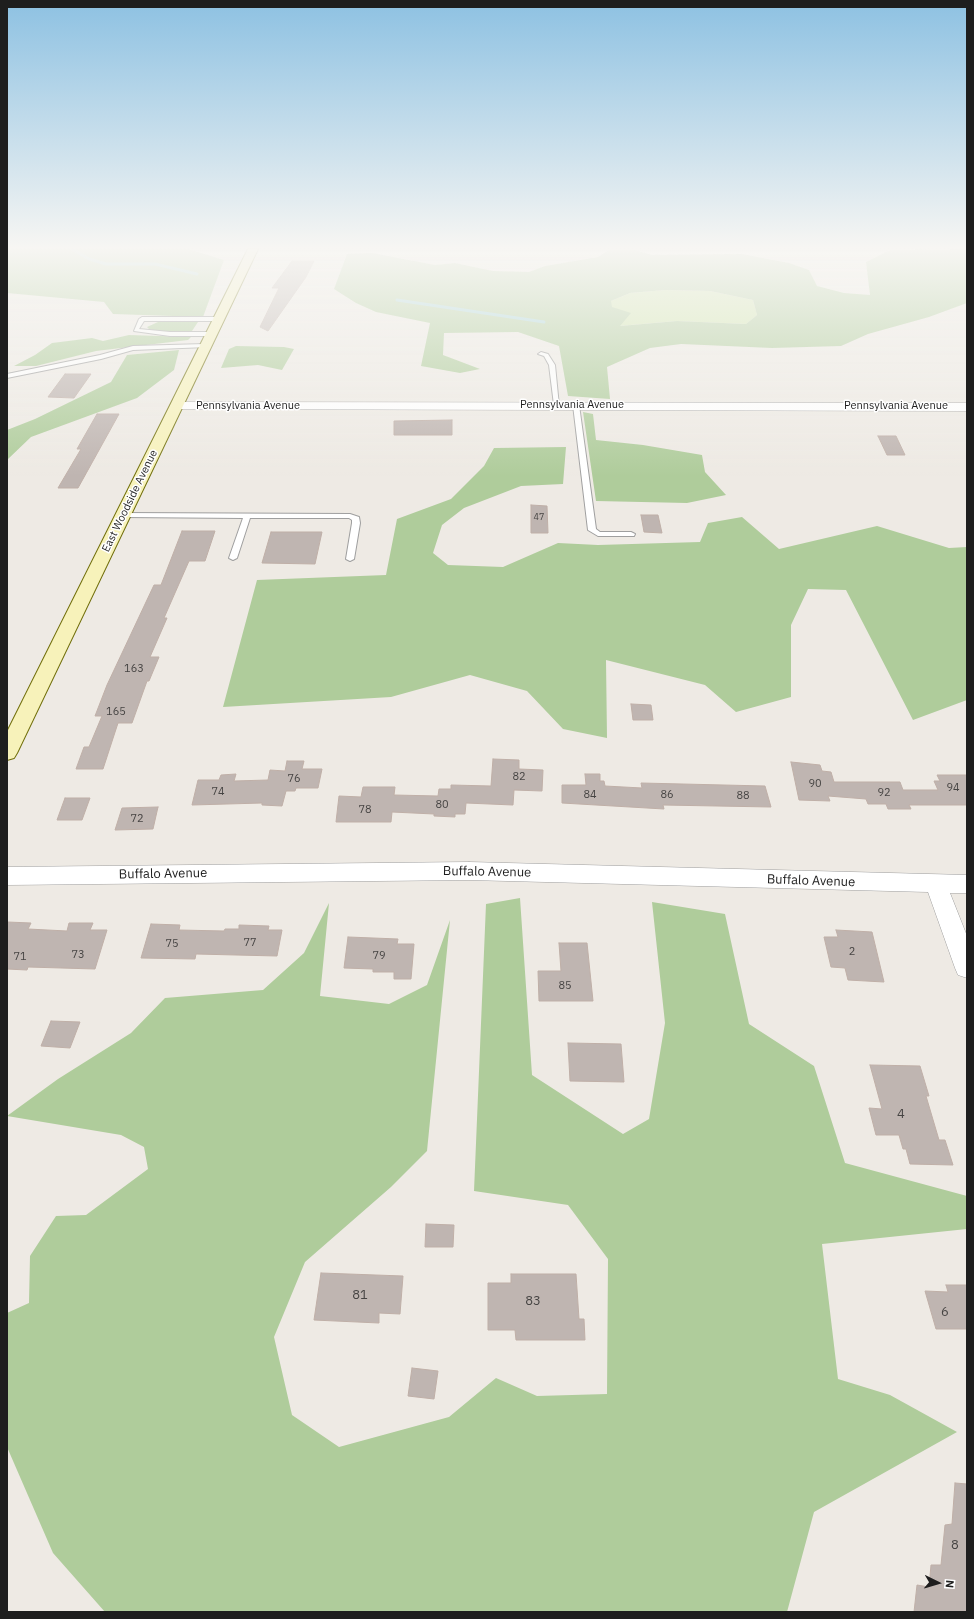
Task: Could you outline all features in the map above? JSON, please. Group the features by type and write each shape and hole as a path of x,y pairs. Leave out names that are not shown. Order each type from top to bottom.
{"main road":[{"name":"East Woodside Avenue","path":"7,753 216,325"}],"street":[{"name":"Pennsylvania Avenue","path":"176,406 576,405 967,407"},
{"name":"Buffalo Avenue","path":"7,876 469,871 967,884"},
{"path":"936,884 967,968"}],"lane":[{"path":"139,325 136,330 170,334 211,334"},
{"path":"7,376 101,357 133,348 206,346"},
{"path":"541,354 546,355 552,365 557,405"},
{"path":"576,405 592,530 598,534 631,534"},
{"path":"123,515 345,515 353,517 356,523 350,559"},
{"path":"233,558 247,515"}],"green space":[{"path":"152,325 196,325 192,331 156,331 147,327"},
{"path":"430,325 621,325 620,326 636,325 902,325 868,334 841,346 772,348 681,344 650,348 607,367 610,399 568,396 559,346 518,332 444,333 443,355 480,369 460,373 421,366"},
{"path":"618,325 636,325 619,326"},
{"path":"129,335 191,337 188,340 96,351 36,366 14,366 35,355 52,343 92,338 103,341"},
{"path":"236,346 284,347 294,349 282,370 258,365 221,368 229,349"},
{"path":"179,350 174,370 137,398 31,437 7,460 7,430 35,419 111,382 127,355"},
{"path":"583,412 593,414 596,440 643,445 702,455 705,472 726,495 687,503 596,501"},
{"path":"566,447 563,484 521,486 464,508 442,525 433,553 448,565 503,567 558,543 598,545 700,542 708,523 742,517 779,549 877,526 949,548 967,547 967,700 913,720 846,590 808,589 791,625 791,697 736,712 705,685 606,660 607,738 563,729 527,691 470,675 391,697 223,707 257,580 386,575 397,519 451,499 484,466 494,448"},
{"path":"520,898 532,1075 623,1134 649,1119 665,1023 652,902 725,914 749,1024 814,1066 845,1163 967,1196 967,1229 822,1244 838,1379 890,1395 957,1432 814,1512 787,1612 105,1612 53,1553 7,1447 7,1313 29,1303 30,1256 56,1216 86,1215 148,1169 144,1147 121,1135 7,1116 58,1079 131,1033 165,998 263,990 304,953 329,903 320,996 389,1004 427,985 450,920 427,1151 391,1187 305,1262 274,1337 292,1415 339,1447 449,1417 496,1378 537,1396 607,1394 608,1259 568,1205 474,1191 486,904"}],"building":[{"path":"261,325 273,325 268,331 260,327"},
{"path":"65,374 91,374 74,398 48,397"},
{"path":"97,414 119,414 78,488 58,488 81,449 77,449"},
{"path":"452,420 452,435 394,435 394,421"},
{"path":"878,436 896,436 905,455 887,455"},
{"path":"531,505 547,506 548,533 531,533"},
{"path":"641,515 658,515 662,533 644,532"},
{"path":"182,531 215,531 205,561 189,561 164,618 167,618 150,657 159,657 149,681 147,681 132,723 118,723 103,769 76,769 84,747 89,747 102,716 95,716 107,685 154,585 161,585"},
{"path":"271,532 322,532 315,564 262,563"},
{"path":"631,704 651,705 653,720 633,720"},
{"path":"493,759 519,760 519,769 543,770 542,791 514,790 513,805 466,803 465,814 455,814 455,817 434,816 434,814 392,812 391,822 336,822 339,796 361,797 363,787 395,787 394,795 438,796 439,789 451,789 451,785 491,786"},
{"path":"287,761 304,761 302,769 322,769 318,788 296,788 295,791 286,791 282,806 262,805 262,803 192,805 198,780 219,780 221,775 236,774 234,781 268,780 270,770 285,771"},
{"path":"791,762 820,765 822,771 831,772 834,782 900,782 903,790 938,790 934,781 940,781 937,775 967,775 967,805 909,805 911,809 888,809 886,804 868,804 866,799 828,796 830,801 799,800"},
{"path":"585,774 600,774 600,781 604,781 605,786 642,788 641,783 765,786 771,807 663,805 664,809 562,803 562,785 586,785"},
{"path":"65,798 90,798 82,820 57,820"},
{"path":"158,807 153,829 115,830 122,808"},
{"path":"7,922 31,923 28,929 67,931 69,923 93,923 90,930 107,930 95,969 28,967 27,970 7,969"},
{"path":"151,924 180,925 179,930 224,931 225,929 239,929 239,925 269,926 268,930 282,930 277,956 196,954 195,959 141,958"},
{"path":"836,930 872,932 884,982 848,980 845,968 831,967 824,937 838,937"},
{"path":"348,937 398,939 397,944 414,944 411,979 394,979 394,972 373,972 373,969 344,968"},
{"path":"559,943 587,943 593,1001 539,1001 538,971 561,971"},
{"path":"51,1021 80,1022 70,1048 41,1046"},
{"path":"568,1043 621,1044 624,1082 570,1081"},
{"path":"870,1065 920,1066 929,1096 926,1096 939,1140 945,1140 953,1165 910,1164 906,1149 903,1149 899,1135 876,1135 869,1108 882,1109"},
{"path":"426,1224 454,1225 453,1247 425,1247"},
{"path":"321,1273 403,1276 400,1314 379,1313 379,1323 314,1320"},
{"path":"511,1274 576,1274 579,1319 584,1319 585,1340 516,1340 515,1330 488,1330 488,1283 511,1283"},
{"path":"946,1285 967,1285 967,1329 936,1329 925,1291 948,1292"},
{"path":"412,1368 438,1371 434,1399 408,1396"},
{"path":"955,1483 967,1484 967,1612 914,1612 917,1585 929,1587 931,1565 941,1565 945,1525 952,1524"}]}
